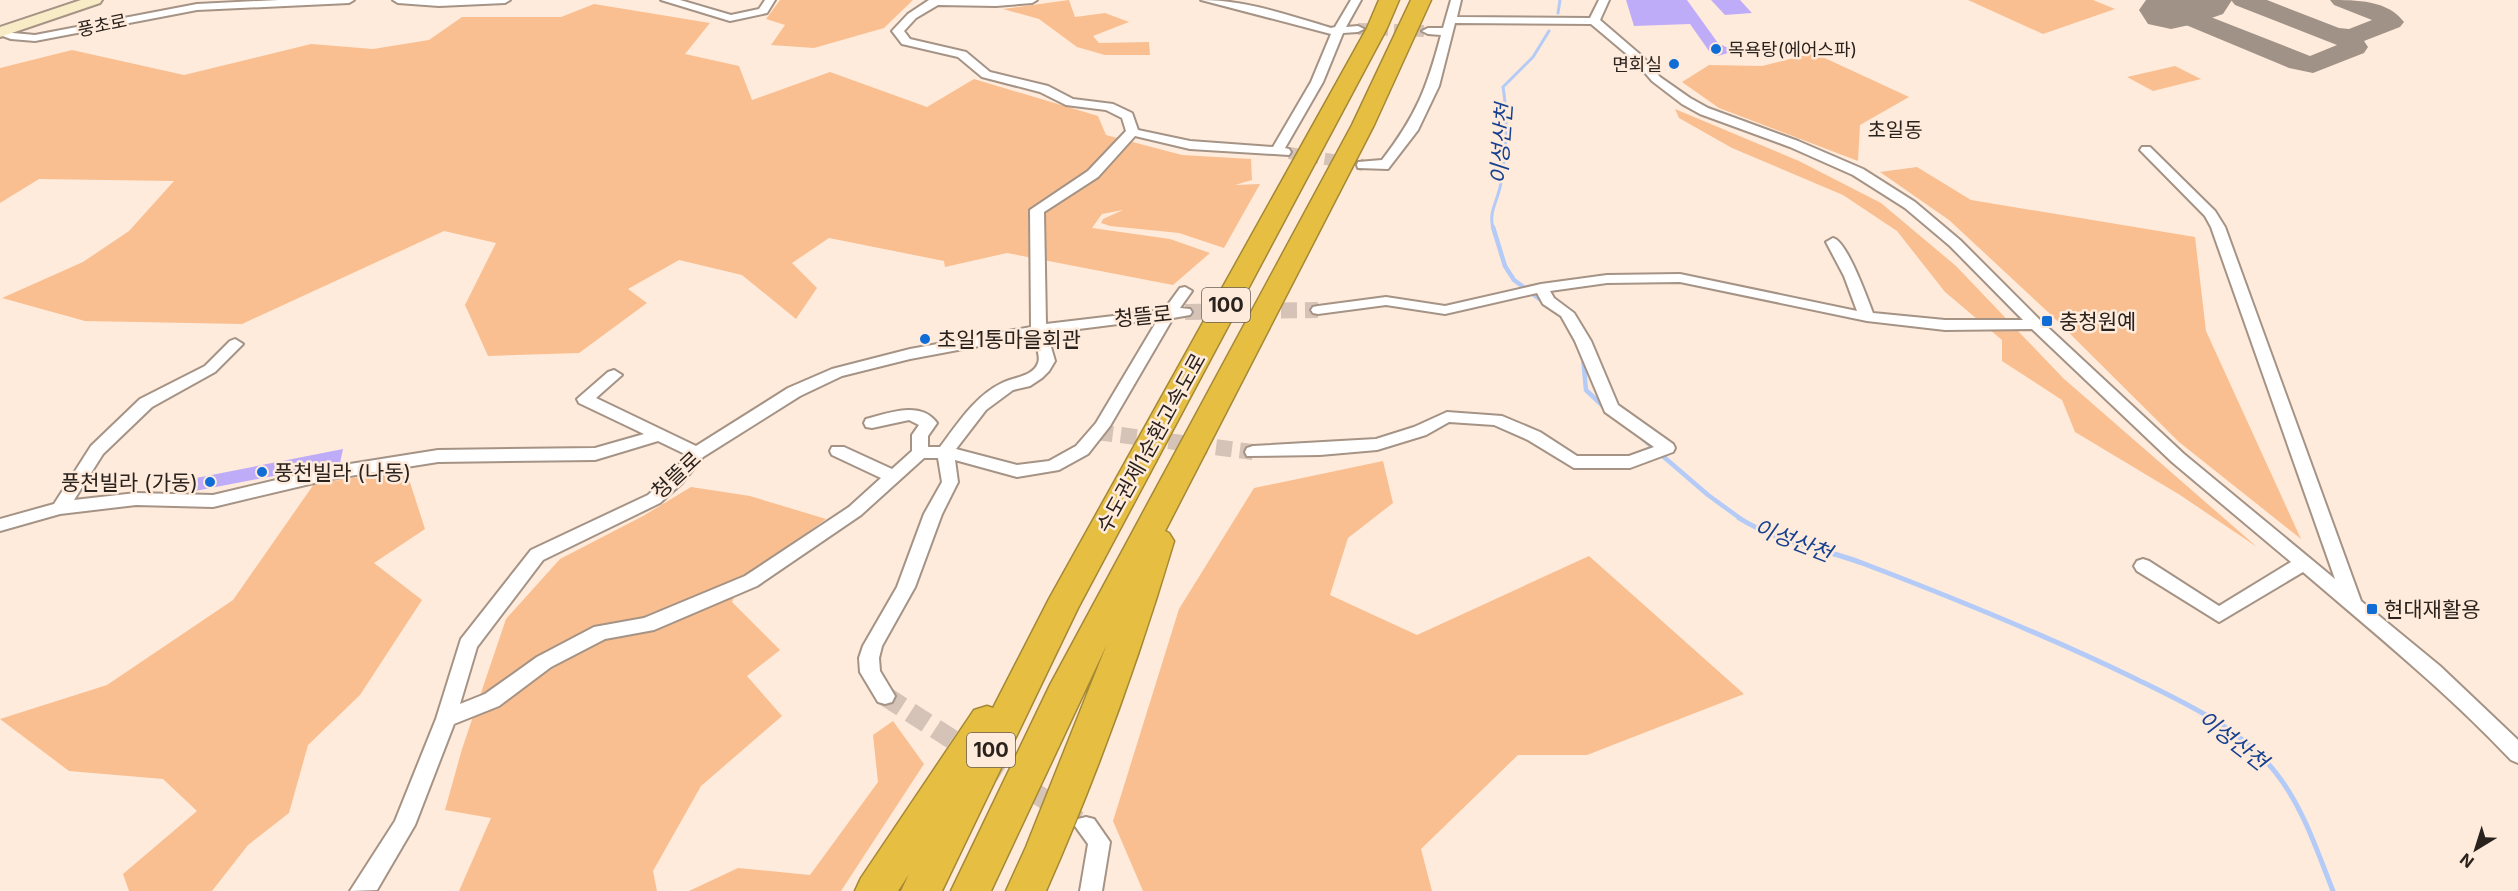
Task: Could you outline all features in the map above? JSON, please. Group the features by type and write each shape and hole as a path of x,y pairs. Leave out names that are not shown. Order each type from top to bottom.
{"highway":[{"name":"수도권제1순환고속도로","path":"921,891 1061,608 1377,28 1389,0"},
{"name":"수도권제1순환고속도로","path":"971,891 1068,685 1181,466 1363,125 1421,0"},
{"path":"1026,891 1046,847 1134,619 1181,466"},
{"path":"875,891 1061,608"}],"main road":[{"path":"0,32 95,0"},
{"path":"35,38 31,33 33,28 49,16"}],"street":[{"name":"풍초로","path":"0,32 11,36 35,38 197,7 299,0 348,0"},
{"path":"398,0 439,3 506,0"},
{"path":"666,0 713,11 730,18 763,11 770,0"},
{"path":"1032,0 995,3 934,1 912,16 898,31 906,42 962,54 986,75 1044,89 1070,102 1109,107 1128,116 1132,132"},
{"path":"1206,0 1249,4 1331,31 1358,29"},
{"path":"1132,132 1190,145 1229,150 1283,152 1356,0"},
{"path":"1363,165 1383,166 1412,130 1438,71 1456,0"},
{"path":"1594,21 1604,0"},
{"path":"1428,31 1448,26 1594,21 1639,59 1656,79 1686,101 1704,111 1794,144 1858,172 1910,205 1955,243 2036,324 2178,458 2433,671 2482,716 2518,754"},
{"path":"885,696 870,672 869,658 873,646 906,587 933,514 950,483 945,452 980,406 1000,391 1024,382 1044,368 1047,361 1039,330 1036,210 1093,174 1132,132"},
{"path":"2146,150 2210,214 2218,227 2354,603"},
{"path":"1833,242 1851,276 1867,317"},
{"path":"1318,310 1386,301 1445,310 1541,288 1606,279 1680,278 1867,317 1944,325 2036,324"},
{"path":"1253,452 1320,450 1377,444 1420,431 1447,417 1496,420 1534,436 1574,462 1630,462 1667,448 1611,408 1583,341 1567,313 1548,301 1541,288"},
{"path":"446,719 492,700 543,662 601,632 647,625 752,581 855,510 920,453 945,452 1017,471 1053,466 1082,450 1102,426 1176,313 1185,291"},
{"name":"청뜰로","path":"361,891 369,883 404,825 446,719 468,644 537,555 654,499 676,479 697,453 794,392 837,372 910,354 1039,330 1121,318 1176,313"},
{"path":"60,508 97,450 146,403 210,369 235,344"},
{"path":"614,375 585,399 697,453"},
{"path":"872,423 910,414 929,423 920,435 920,453"},
{"path":"0,525 60,508 136,499 213,501 331,473 438,456 595,454 658,435"},
{"path":"838,451 892,476"},
{"path":"2143,566 2219,615 2304,562"},
{"path":"1086,826 1099,842 1091,891"}],"shaded area":[{"path":"780,0 913,0 884,28 814,48 771,45 785,25 766,19"},
{"path":"1069,0 1075,17 1105,13 1129,22 1093,36 1099,43 1149,42 1150,55 1105,55 1077,47 1039,19 1003,9"},
{"path":"1968,0 2093,0 2115,9 2043,34"},
{"path":"594,4 710,23 685,54 739,66 752,100 830,72 927,107 974,79 1098,116 1106,135 1182,155 1251,159 1252,180 1235,185 1260,184 1224,248 1179,233 1110,226 1101,223 1103,219 1123,210 1102,214 1092,228 1170,239 1210,253 1173,285 1007,253 945,267 944,261 829,238 792,263 817,288 796,319 742,275 679,260 628,289 647,303 579,353 488,356 465,305 496,243 444,231 242,324 85,321 2,298 83,262 129,231 174,181 39,179 0,203 0,68 72,50 184,75 311,44 373,49 429,40 462,17 561,17"},
{"path":"1814,53 1909,97 1860,125 1858,161 1719,108 1682,82 1709,65 1762,66"},
{"path":"2175,66 2201,79 2153,91 2127,77"},
{"path":"1675,109 1799,161 1881,203 1956,266 2063,378 2257,547 2180,495 2075,432 2062,400 2002,361 2002,340 1945,292 1897,231 1843,195 1732,148 1679,118"},
{"path":"1917,167 1971,200 2195,237 2206,331 2301,539 2179,442 2048,312 1949,220 1880,172"},
{"path":"1383,461 1393,503 1348,538 1330,595 1417,635 1589,556 1744,694 1587,755 1518,755 1421,849 1432,891 1143,891 1113,821 1179,609 1254,488"},
{"path":"406,470 425,529 374,563 422,600 360,695 308,745 289,813 248,845 212,891 129,891 123,874 197,811 163,779 69,771 0,719 107,685 233,600 314,484"},
{"path":"691,487 750,496 826,519 741,580 732,602 780,650 747,676 782,716 701,786 653,871 657,891 459,891 491,818 445,810 462,749 506,619 560,559 643,516"},
{"path":"893,721 924,764 841,891 689,891 738,868 810,875 878,782 873,735"}],"building":[{"path":"1626,0 1687,0 1718,43 1734,51 1718,56 1709,51 1690,24 1634,26"},
{"path":"1711,0 1740,0 1752,13 1725,15"},
{"path":"343,449 340,463 190,492 196,478"}],"waterway":[{"name":"이성산천","path":"1558,13 1560,0"},
{"name":"이성산천","path":"1493,228 1492,216 1500,188 1505,147 1506,110 1503,87 1533,57 1549,31"},
{"name":"이성산천","path":"1493,227 1505,266 1514,280 1545,303"},
{"name":"이성산천","path":"1583,357 1586,390 1606,409"},
{"name":"이성산천","path":"1643,439 1708,495 1741,519"},
{"name":"이성산천","path":"1739,518 1768,533 1862,563 2067,647 2172,697 2229,729 2262,757 2286,786 2309,830 2333,891"}],"taxiway":[{"path":"2171,10 2299,62 2313,65 2355,47 2347,40 2244,0"},
{"path":"2335,35 2351,37 2391,22 2384,16 2343,0"}],"runway":[{"path":"2171,10 2200,0"}],"tunnel":[{"path":"1358,29 1428,31"},
{"path":"1289,153 1363,165"},
{"path":"1185,312 1318,310"},
{"path":"1097,432 1253,452"},
{"path":"885,696 1086,826"}],"place":[{"name":"목욕탕(에어스파)","path":"1716,49"},
{"name":"면회실","path":"1674,64"},
{"name":"충청원예","path":"2047,321"},
{"name":"초일1통마을회관","path":"925,339"},
{"name":"풍천빌라 (나동)","path":"262,472"},
{"name":"풍천빌라 (가동)","path":"210,482"},
{"name":"현대재활용","path":"2372,609"}],"district":[{"name":"초일동","path":"1895,130"}]}
